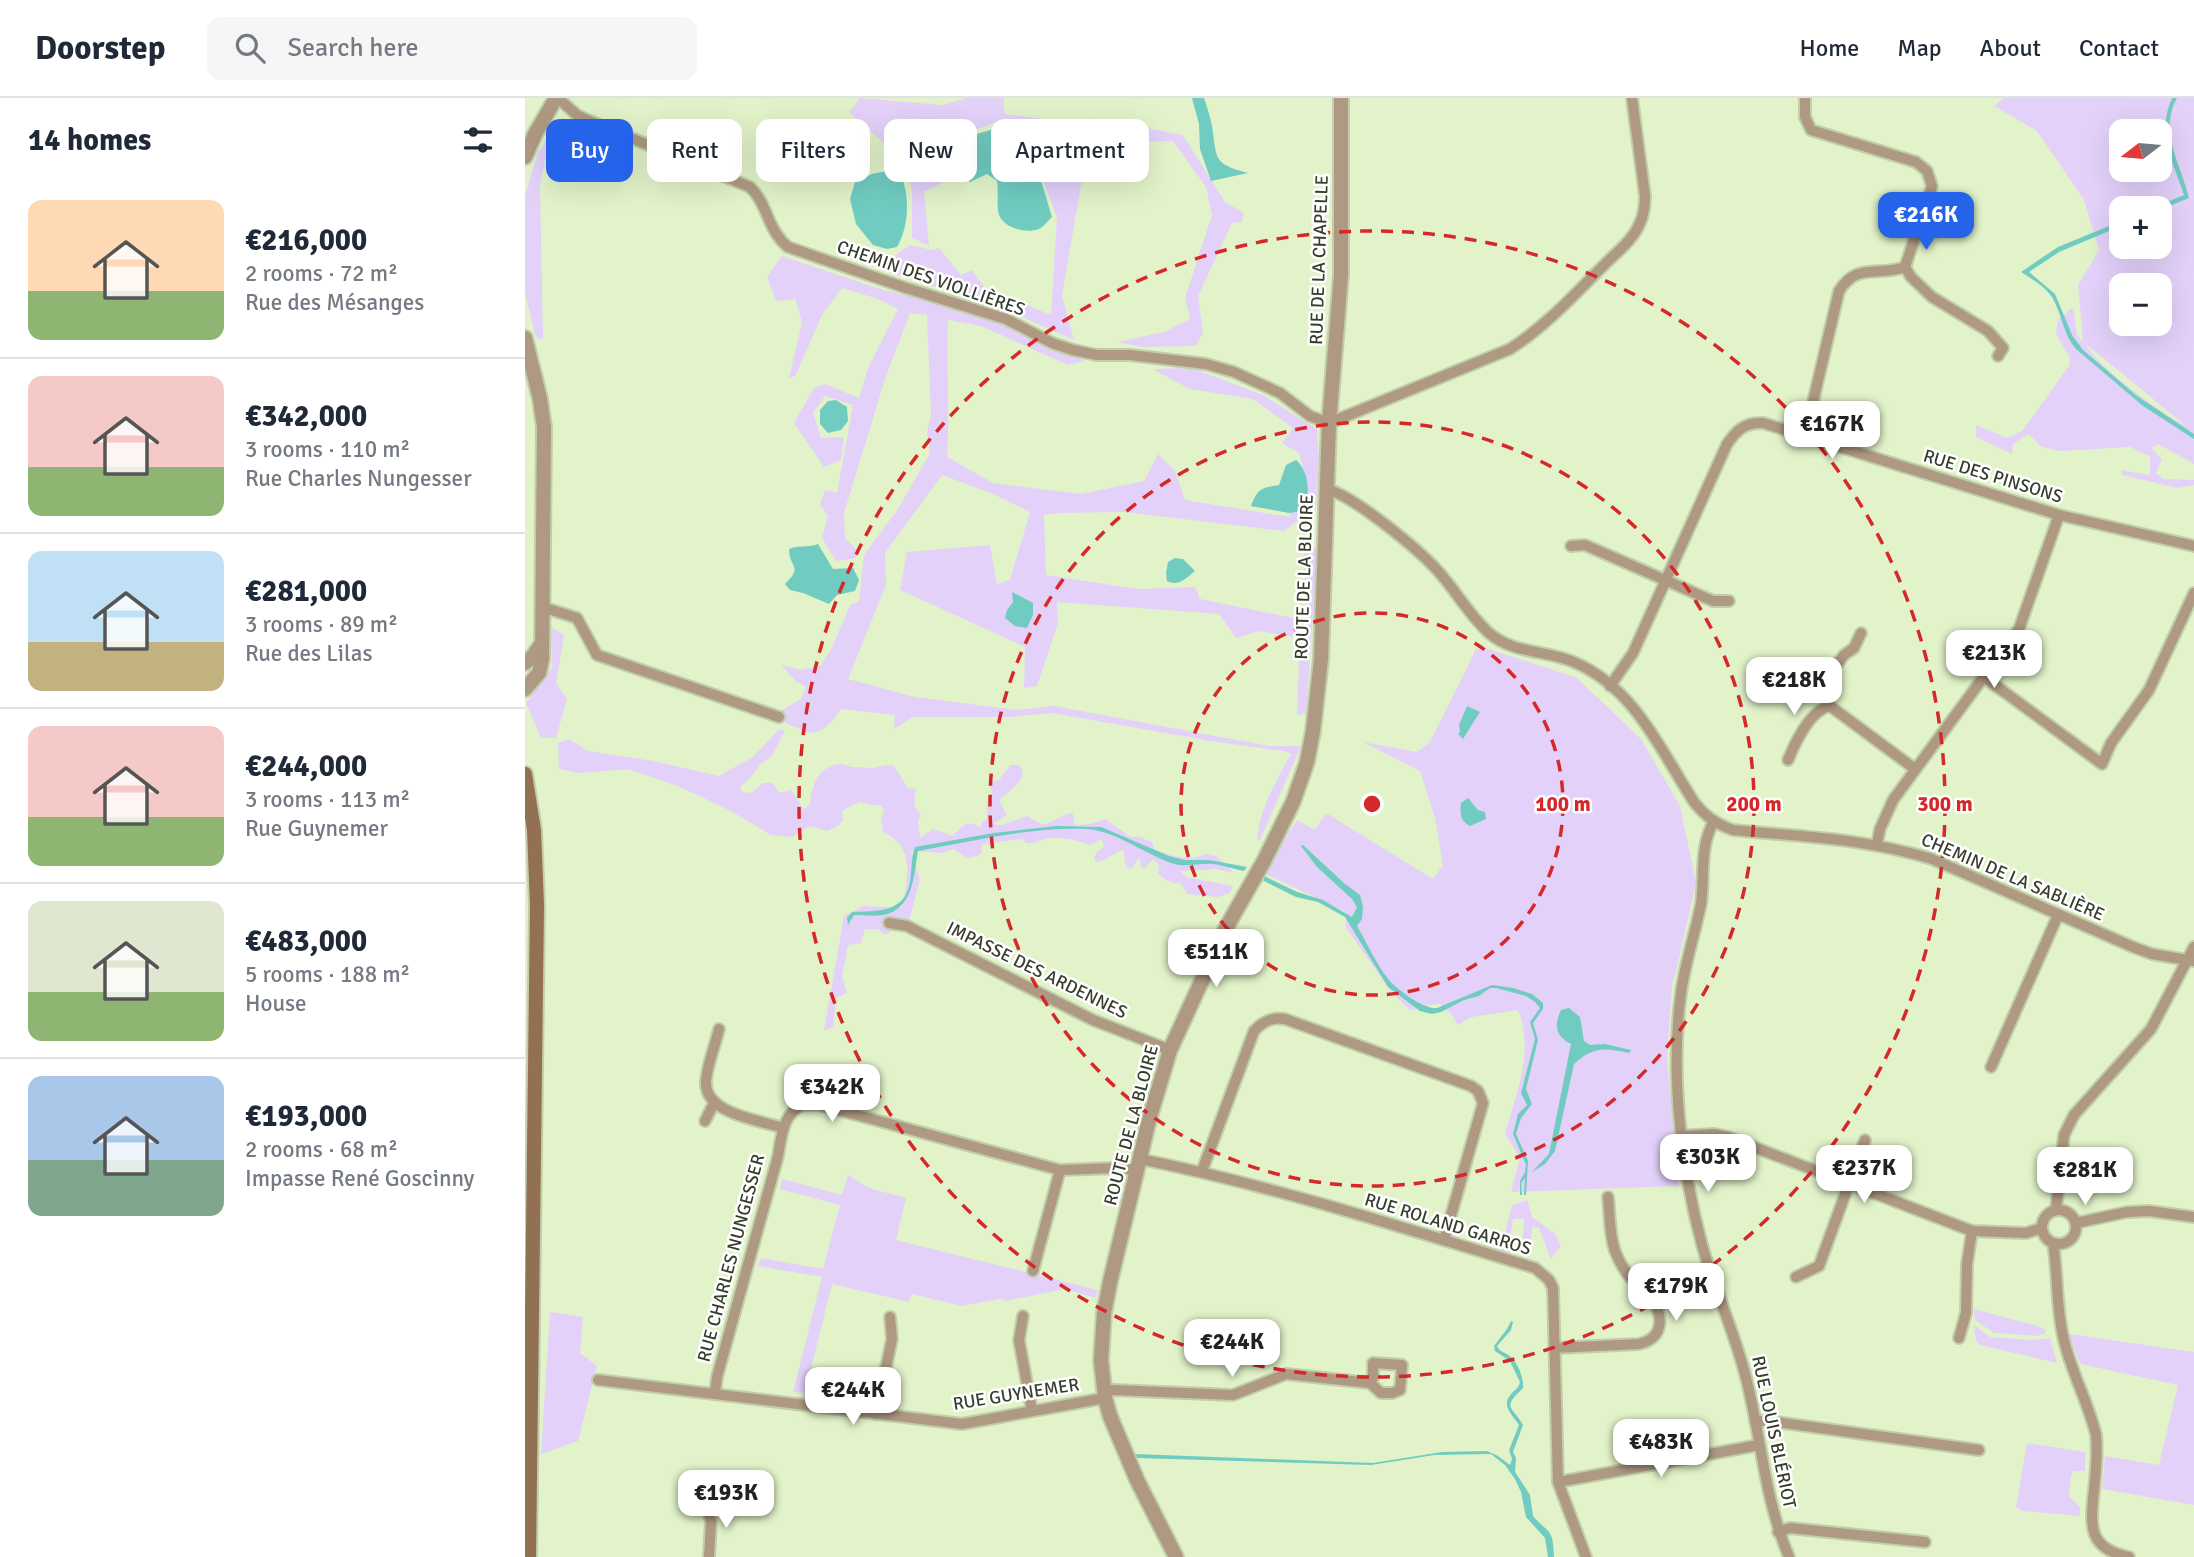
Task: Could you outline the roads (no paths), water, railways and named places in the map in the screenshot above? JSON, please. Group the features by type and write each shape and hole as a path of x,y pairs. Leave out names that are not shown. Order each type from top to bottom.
{"main road":[{"path":"525,774 536,859 536,981 529,1264 529,1557"}],"street":[{"path":"525,157 535,134 557,98"},
{"name":"CHEMIN DES VIOLLIÈRES","path":"557,98 585,119 750,187 760,199 776,235 788,247 1006,319 1052,343 1073,350 1097,355 1130,355 1206,364 1234,372 1280,393 1310,416 1329,424"},
{"name":"RUE DE LA CHAPELLE","path":"1329,424 1341,275 1341,98"},
{"path":"1329,424 1510,349 1536,331 1632,237 1641,223 1645,196 1632,98"},
{"path":"1805,98 1805,117 1811,130 1916,162 1927,171 1932,186 1905,267 1932,298 1989,331 2003,348 1997,356"},
{"path":"1805,436 1839,291 1853,275 1905,267"},
{"path":"525,338 544,427 543,642 539,673 525,689"},
{"name":"RUE DES PINSONS","path":"1610,685 1633,653 1727,444 1735,433 1753,422 2059,516 2194,546"},
{"name":"ROUTE DE LA BLOIRE","path":"1176,1557 1120,1443 1105,1394 1101,1360 1104,1313 1138,1164 1160,1080 1171,1050 1226,928 1284,822 1307,762 1321,659 1329,424"},
{"path":"1327,489 1371,514 1427,560 1478,622 1500,641 1577,663 1610,685 1639,714 1694,802 1714,821"},
{"path":"1877,844 1885,814 1893,800 2019,629 2059,516"},
{"path":"1571,546 1585,545 1713,601 1728,601"},
{"path":"1984,677 2102,764 2111,743 2149,690 2194,593"},
{"path":"542,607 577,618 597,655 779,717"},
{"path":"1861,633 1854,648 1844,655 1826,680 1830,706 1915,769"},
{"path":"525,663 543,642"},
{"path":"1788,760 1796,740 1818,710 1830,706"},
{"name":"CHEMIN DE LA SABLIÈRE","path":"1714,821 1733,830 1810,835 1877,844 1932,859 2133,947 2152,954 2191,960"},
{"name":"RUE LOUIS BLÉRIOT","path":"1714,821 1705,841 1700,904 1682,990 1677,1031 1676,1070 1682,1136 1699,1231 1742,1359 1766,1484 1778,1532 1789,1557"},
{"path":"1991,1067 2057,915"},
{"name":"IMPASSE DES ARDENNES","path":"889,923 907,926 1093,1020 1171,1050"},
{"path":"2056,1210 2064,1135 2068,1125 2151,1029 2191,960 2194,947"},
{"path":"1202,1171 1254,1031 1268,1019 1285,1019 1471,1086 1478,1091 1483,1103 1444,1240"},
{"path":"719,1029 706,1083 709,1098 723,1110 783,1128 789,1115 803,1105 821,1105 1060,1170 1116,1168 1138,1164"},
{"path":"705,1121 714,1103"},
{"name":"RUE CHARLES NUNGESSER","path":"715,1393 717,1377 778,1156 783,1128"},
{"path":"1682,1136 1714,1134 1728,1137 1972,1231 2026,1233 2042,1228"},
{"path":"1796,1277 1819,1266 1865,1140"},
{"name":"RUE ROLAND GARROS","path":"1138,1164 1202,1171 1444,1240 1535,1268 1543,1273 1553,1289 1558,1482 1585,1557"},
{"path":"1034,1271 1060,1170"},
{"path":"1554,1348 1639,1345 1658,1332 1659,1316 1655,1305 1649,1295 1628,1275 1615,1251 1608,1197"},
{"path":"2056,1210 2069,1212 2076,1223 2072,1239 2063,1244 2053,1243 2045,1237 2042,1228 2043,1219 2056,1210"},
{"path":"2076,1223 2127,1212 2149,1211 2194,1217"},
{"path":"1959,1338 1966,1313 1967,1264 1972,1231"},
{"path":"2053,1243 2063,1336 2096,1435 2091,1525 2096,1538 2106,1549 2129,1557"},
{"path":"1023,1316 1019,1340 1032,1411"},
{"path":"876,1414 893,1339 890,1317"},
{"name":"RUE GUYNEMER","path":"598,1380 962,1424 1032,1411 1114,1390 1233,1395 1286,1374 1370,1383"},
{"path":"1755,1421 1979,1450"},
{"path":"1558,1482 1759,1445"},
{"path":"707,1507 711,1522 709,1557"},
{"path":"1778,1532 1790,1528 1925,1542"}],"water":[{"path":"1192,98 1204,98 1218,158 1236,170 1248,173 1211,181 1200,149 1199,124"},
{"path":"2172,98 2177,98 2171,119 2166,119"},
{"path":"991,130 991,177 987,174 977,179 977,134"},
{"path":"2172,144 2189,198 2172,205 2172,200 2184,195 2172,162"},
{"path":"884,172 884,182 903,182 907,211 904,230 897,247 887,249 873,245 856,224 850,199 855,182 870,182 872,174"},
{"path":"997,182 1041,182 1052,217 1039,229 1028,231 1016,229 1006,223 998,211"},
{"path":"2109,226 2109,231 2059,252 2029,272 2055,294 2072,335 2083,350 2137,396 2194,434 2194,439 2143,406 2076,349 2068,337 2052,297 2042,286 2021,272 2058,247"},
{"path":"836,400 847,407 848,421 841,430 828,433 820,424 820,410 828,401"},
{"path":"1296,460 1304,470 1307,484 1307,499 1303,511 1289,513 1251,506 1261,490 1279,485 1286,465"},
{"path":"818,544 833,569 853,568 859,580 855,591 837,595 829,604 790,590 785,584 795,570 789,549"},
{"path":"1175,558 1183,559 1195,571 1182,581 1171,583 1167,581 1166,573 1168,562"},
{"path":"1012,592 1033,603 1033,615 1027,628 1015,626 1005,618 1013,602"},
{"path":"1467,706 1480,712 1463,739 1458,734 1459,725"},
{"path":"1468,798 1478,810 1485,812 1486,819 1470,826 1464,822 1461,813 1461,803"},
{"path":"1056,826 1101,827 1169,856 1247,867 1244,871 1213,864 1176,864 1119,838 1087,829 1024,832 918,851 908,896 897,910 876,916 854,915 848,925 847,918 852,912 889,908 903,899 910,881 915,847 994,833"},
{"path":"1301,846 1360,895 1362,919 1357,926 1384,974 1411,998 1425,1006 1437,1008 1492,985 1532,994 1543,1003 1543,1009 1533,1023 1538,1040 1526,1089 1532,1104 1521,1118 1516,1134 1528,1161 1526,1195 1525,1178 1521,1183 1522,1195 1520,1181 1526,1165 1513,1134 1518,1114 1527,1105 1521,1093 1535,1039 1530,1022 1540,1008 1526,996 1490,988 1479,996 1464,1000 1441,1012 1432,1014 1420,1011 1388,987 1345,917 1318,902 1296,897 1262,880 1264,876 1297,892 1323,900 1352,917 1357,907 1352,899 1317,867"},
{"path":"1569,1008 1580,1017 1584,1041 1590,1045 1605,1044 1631,1050 1629,1053 1594,1051 1574,1064 1555,1151 1545,1164 1532,1172 1549,1154 1571,1044 1559,1034 1557,1021 1561,1010"},
{"path":"1511,1321 1511,1330 1497,1346 1513,1359 1523,1380 1523,1388 1510,1404 1523,1425 1513,1452 1516,1458 1515,1472 1530,1495 1533,1516 1551,1536 1554,1557 1548,1557 1545,1538 1526,1517 1521,1492 1515,1479 1505,1465 1491,1454 1434,1455 1371,1465 1137,1458 1135,1454 1373,1463 1442,1452 1487,1451 1510,1465 1512,1459 1509,1450 1519,1425 1510,1412 1507,1401 1520,1382 1510,1361 1495,1351 1494,1346"}]}
